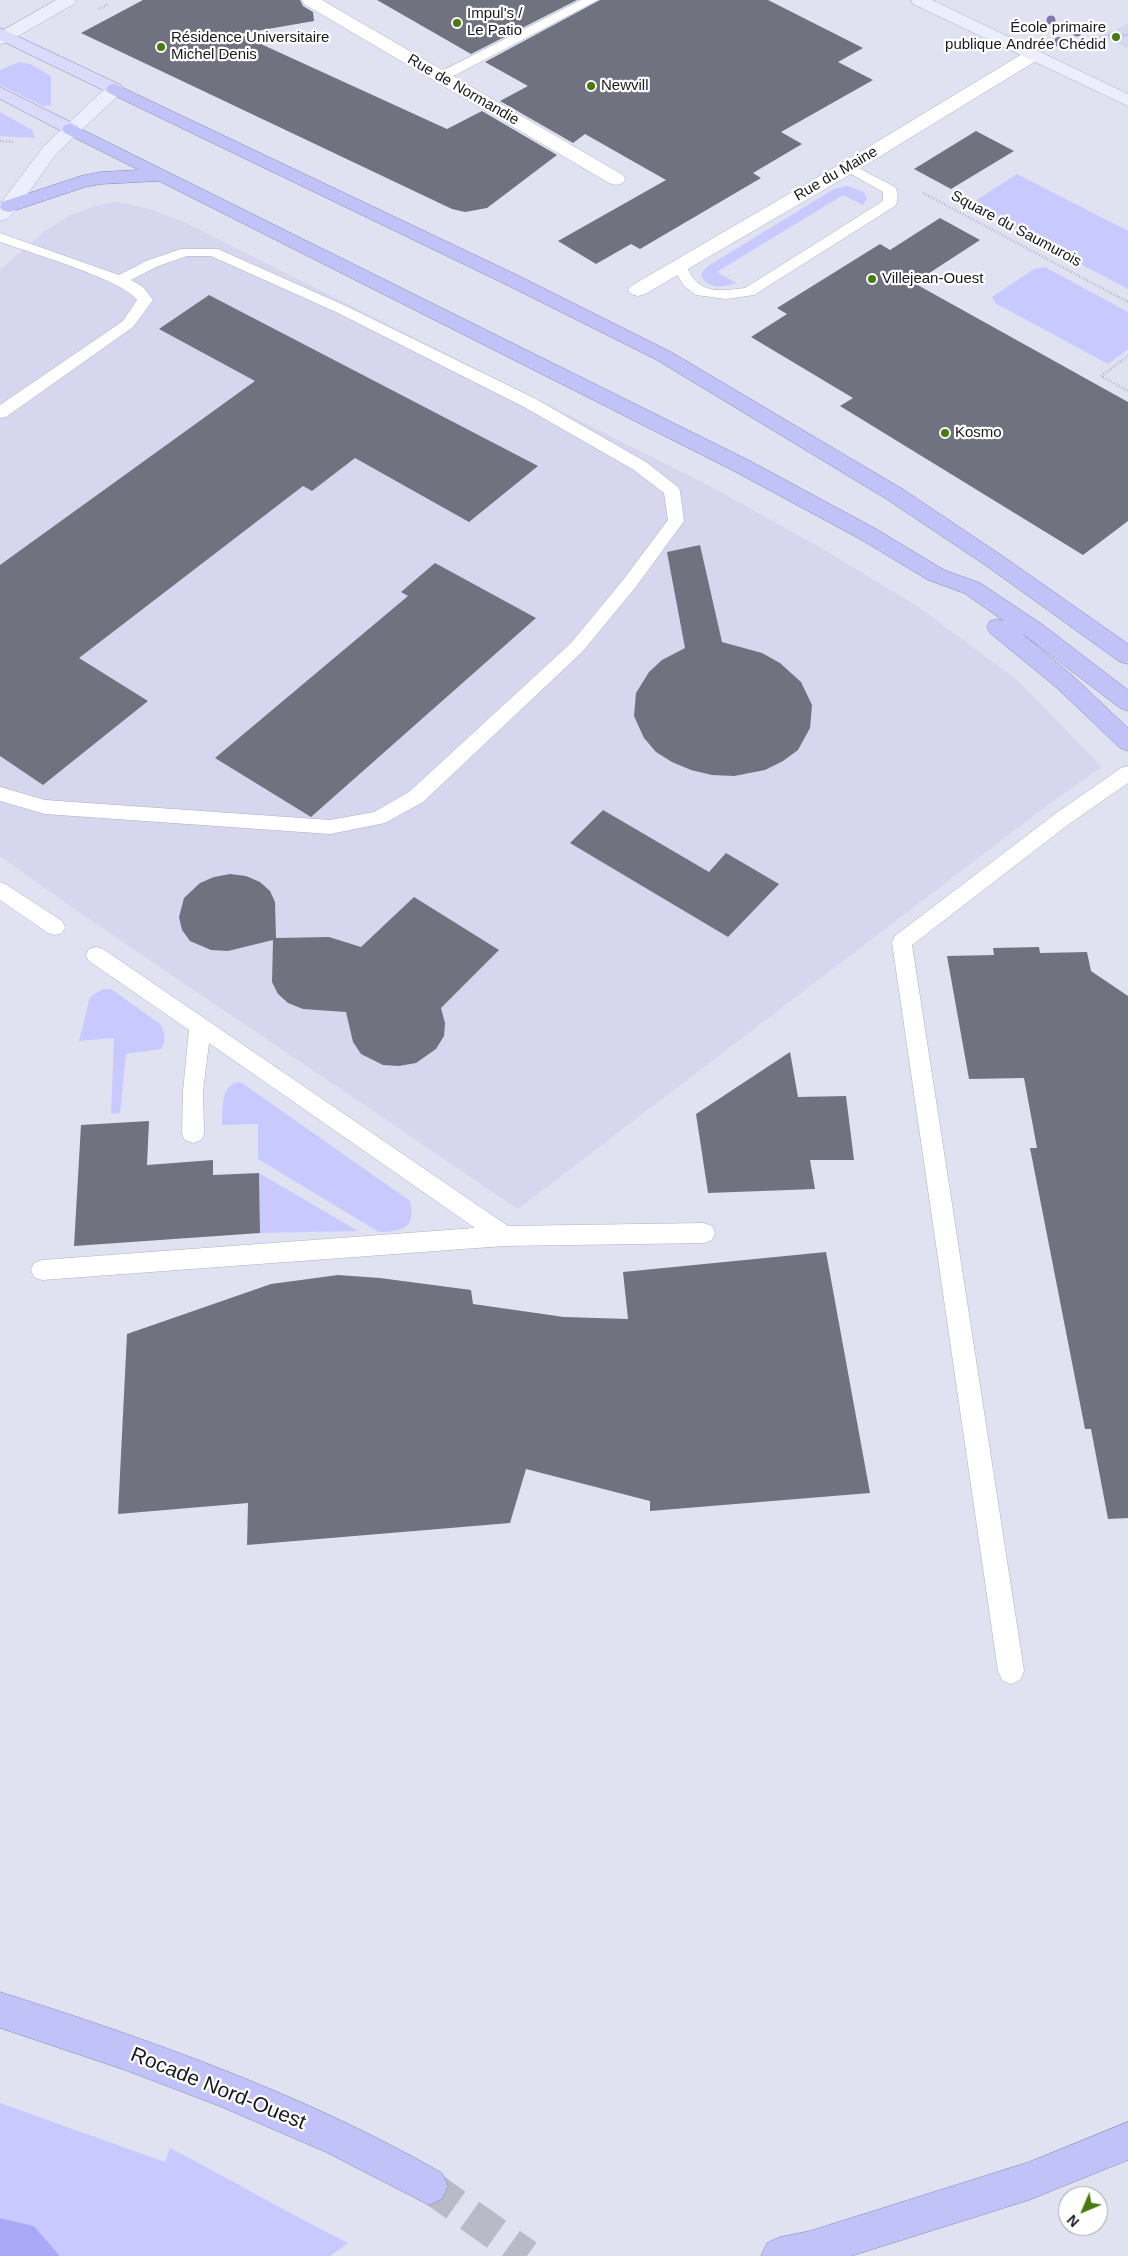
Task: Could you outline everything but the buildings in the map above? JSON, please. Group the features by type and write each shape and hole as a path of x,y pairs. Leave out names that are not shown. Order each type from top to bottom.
{"highway":[{"path":"115,89 512,280 664,356 896,495 1004,568 1128,656"},
{"path":"71,129 744,466 868,534 936,575 972,588 1043,637 1128,702"},
{"path":"5,210 81,182 101,178 162,175"},
{"path":"936,575 957,599 1025,648 1071,686 1128,742"},
{"name":"Rocade Nord-Ouest","path":"0,2010 184,2073 279,2112 388,2162 429,2186"},
{"path":"780,2256 810,2250 1029,2181 1128,2141"}],"main road":[{"path":"2,36 115,89"},
{"path":"0,92 71,129"}],"street":[{"path":"2,36 68,0"},
{"name":"Rue de Normandie","path":"310,0 616,179"},
{"path":"919,0 1128,102"},
{"name":"Rue du Maine","path":"638,290 848,167 1033,55"},
{"path":"5,210 50,150 115,89"}],"lane":[{"path":"441,77 591,0"},
{"path":"679,266 689,283 701,290 731,296 749,292 890,202 890,190 848,167"},
{"path":"0,237 120,280 138,290 145,300 128,324 0,413"},
{"path":"0,794 45,807 330,827 378,818 416,797 577,647 630,584 676,521 672,491 640,466 504,390 341,309 213,252 186,252 151,264 120,280"},
{"path":"1011,1671 902,942 1062,819 1128,774"},
{"path":"0,890 55,927"},
{"path":"96,955 504,1236"},
{"path":"193,1134 192,1092 200,1027"},
{"path":"42,1270 504,1236 704,1233"}],"path":[{"name":"Square du Saumurois","path":"890,190 922,192 1128,302"},
{"path":"1128,356 1101,376 1128,391"}],"shaded area":[{"name":"École primaire publique Andrée Chédid","path":"1128,23 1128,48 1105,39 1099,33 1114,31"},
{"path":"19,62 30,64 51,76 51,105 43,106 0,85 0,70"},
{"path":"0,112 32,130 35,138 0,136"},
{"path":"1017,174 1128,231 1128,289 969,205"},
{"path":"847,186 864,192 867,198 863,205 843,195 717,272 736,283 716,286 703,279 701,274 708,266 834,189"},
{"path":"115,202 147,208 184,222 708,485 828,552 920,608 1017,680 1102,767 1049,804 518,1209 77,911 0,856 0,270 45,231 68,216 95,206"},
{"path":"1045,267 1128,312 1128,349 1108,364 995,303 992,297 1034,269"},
{"path":"103,989 111,989 160,1024 165,1036 161,1049 126,1054 120,1113 111,1114 114,1038 79,1041 90,997"},
{"path":"237,1082 242,1083 410,1201 411,1217 406,1226 395,1231 379,1232 258,1159 258,1124 222,1125 225,1094"},
{"path":"259,1173 358,1231 260,1233"},
{"path":"0,2103 165,2162 170,2148 348,2243 330,2256 60,2256 34,2226 0,2218"},
{"path":"0,2218 34,2226 60,2256 0,2256"}],"tunnel":[{"path":"429,2186 527,2256"}],"place":[{"name":"Impul's / Le Patio","path":"457,23"},
{"name":"École primaire publique Andrée Chédid","path":"1116,37"},
{"name":"Résidence Universitaire Michel Denis","path":"161,47"},
{"name":"Newvill","path":"591,86"},
{"name":"Villejean-Ouest","path":"872,279"},
{"name":"Kosmo","path":"945,433"}]}
